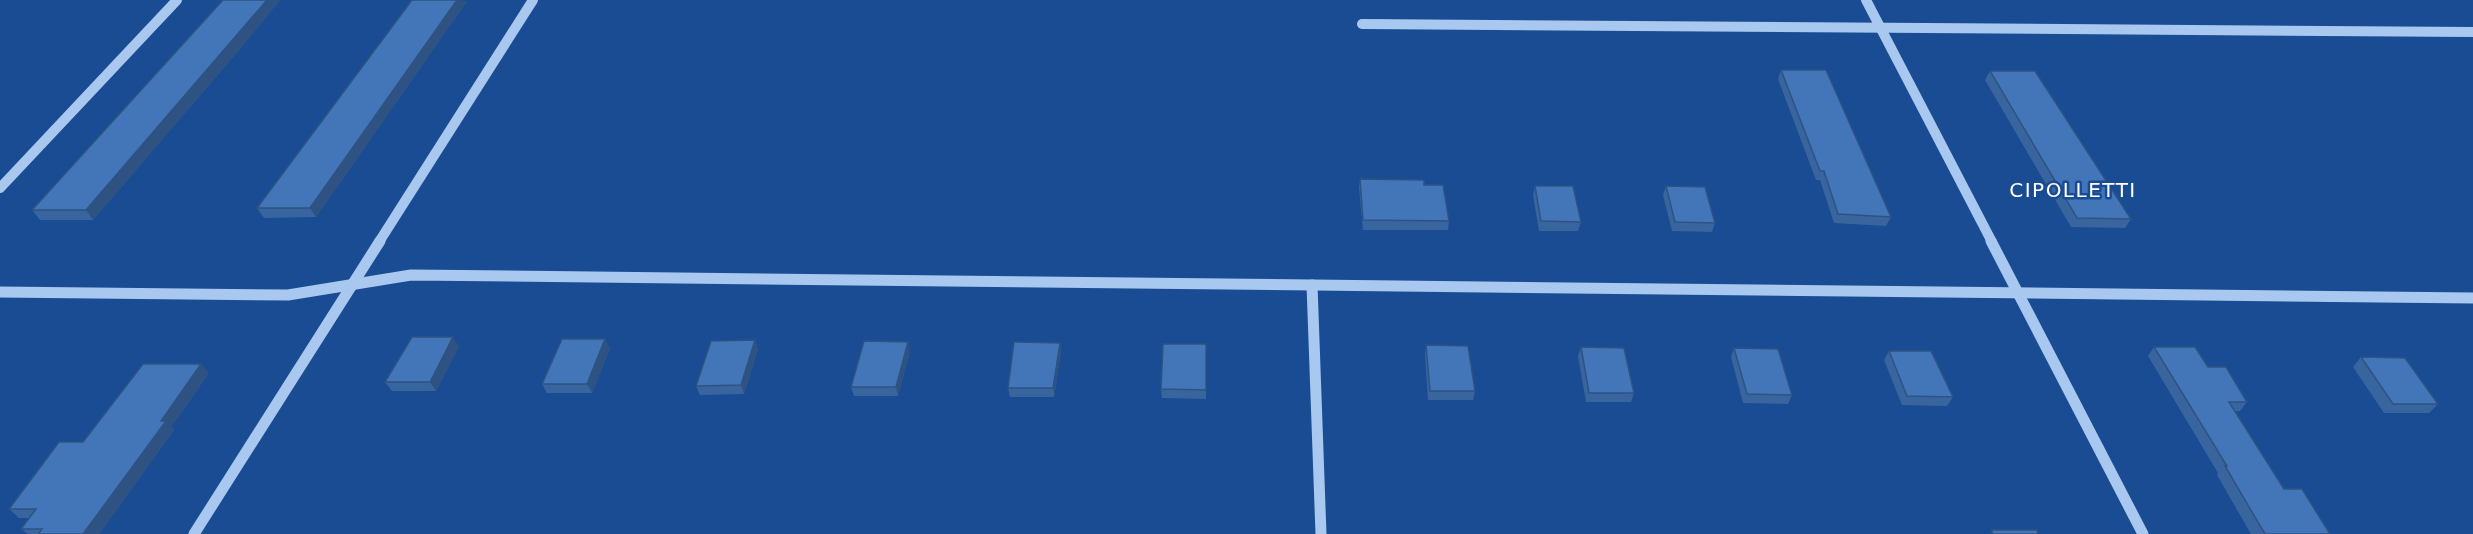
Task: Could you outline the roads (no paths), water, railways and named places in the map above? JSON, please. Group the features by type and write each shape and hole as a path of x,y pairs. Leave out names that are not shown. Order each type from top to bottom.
{"street":[{"path":"0,188 177,0"},
{"path":"194,534 533,0"},
{"path":"1866,0 2143,534"},
{"path":"1362,24 2473,32"},
{"path":"0,292 288,295 411,275 2473,298"},
{"path":"1312,285 1321,534"}],"district":[{"name":"CIPOLLETTI","path":"2073,190"}]}
